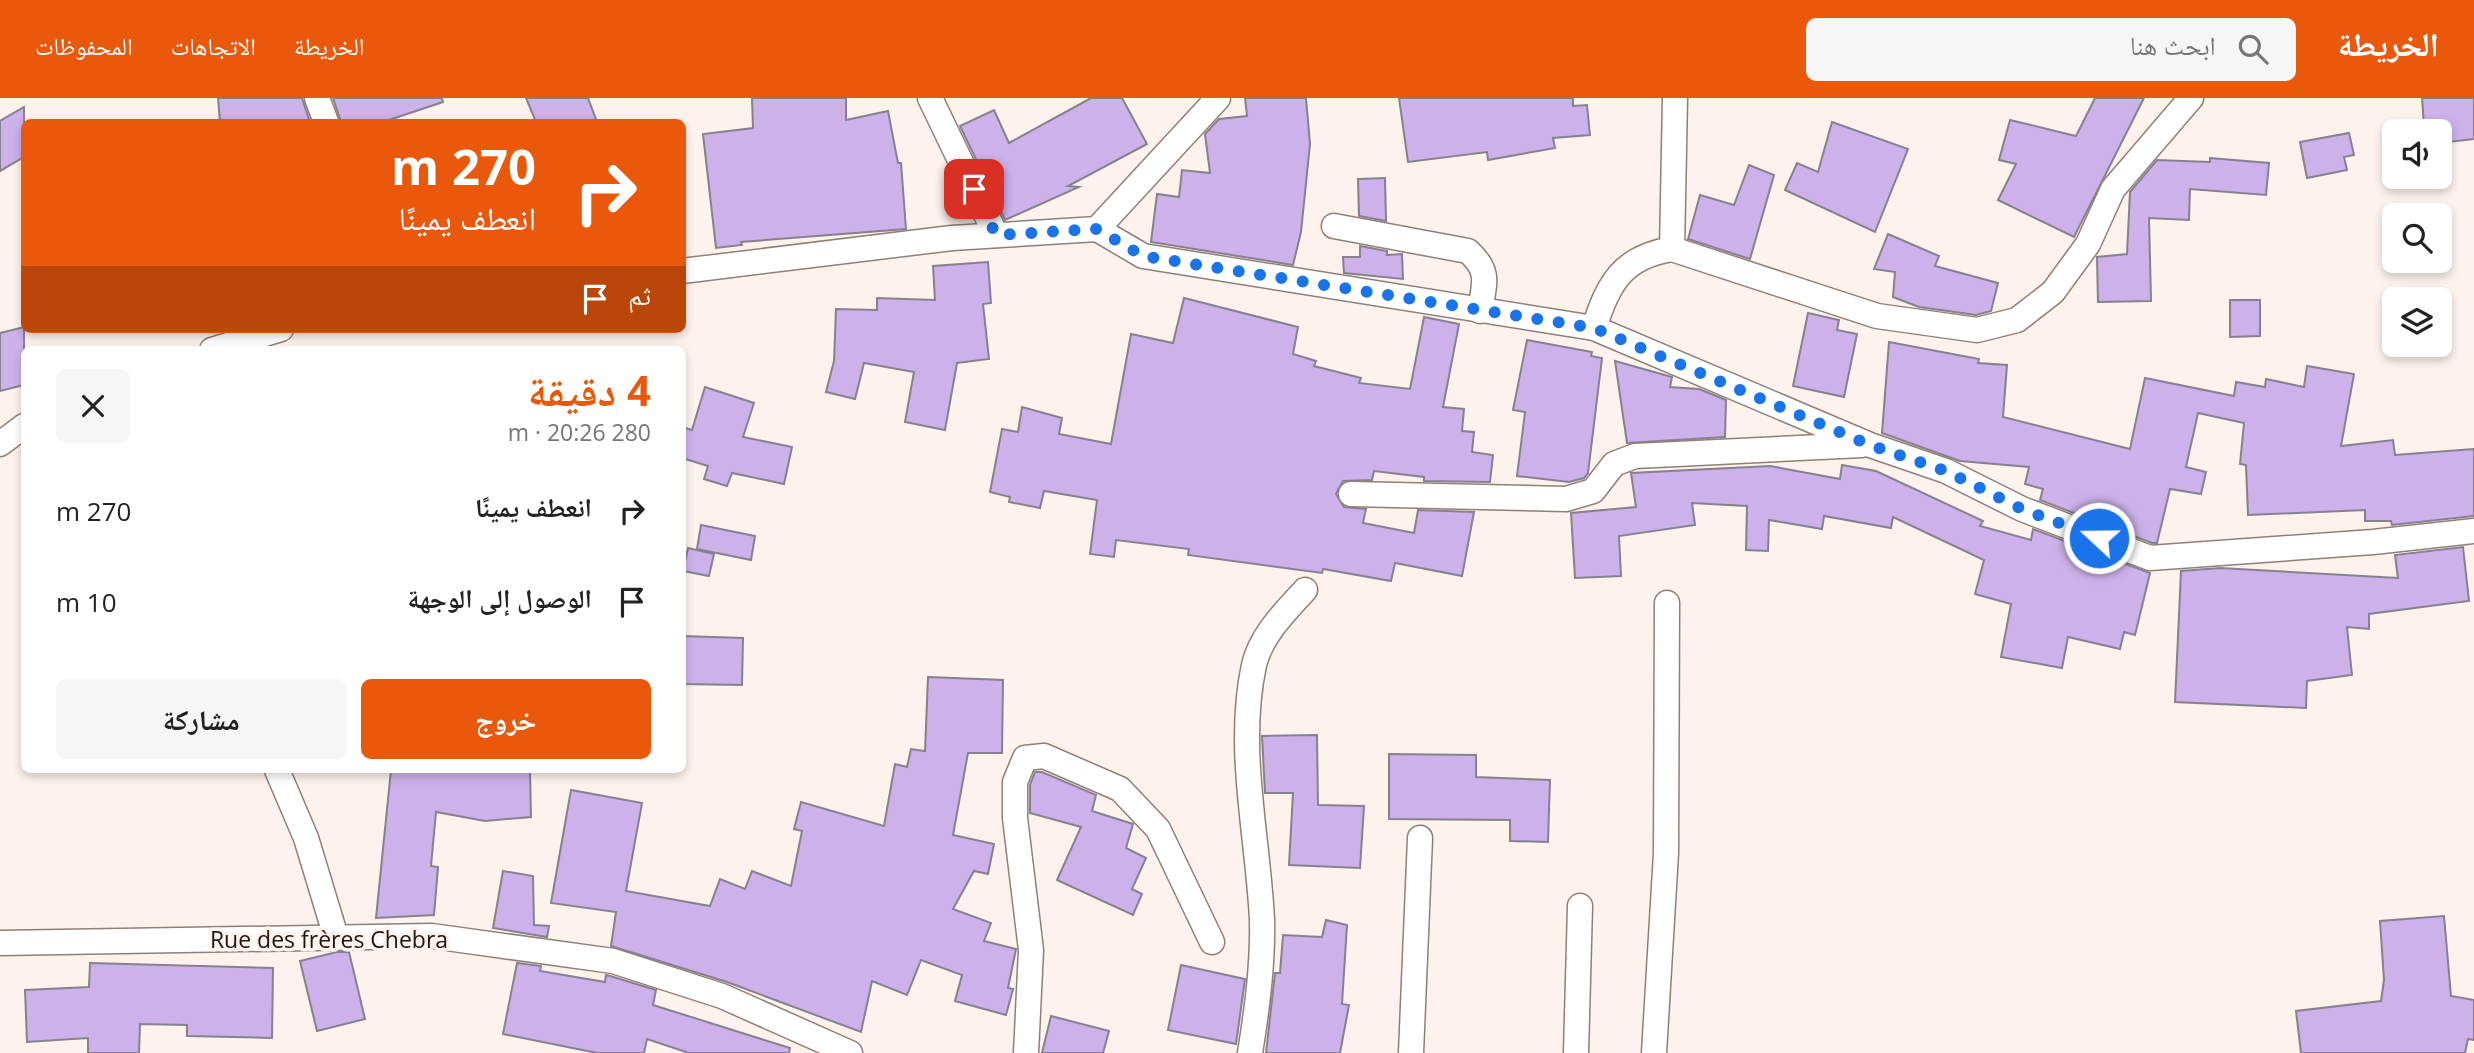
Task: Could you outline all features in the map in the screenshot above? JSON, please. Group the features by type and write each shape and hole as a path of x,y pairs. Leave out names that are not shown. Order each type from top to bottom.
{"street":[{"path":"317,98 325,119"},
{"path":"930,98 996,235"},
{"path":"1097,229 1219,98"},
{"path":"1672,249 1675,98"},
{"path":"1594,328 1605,293 1624,268 1652,252 1672,249 1877,316 1977,330 2017,320 2053,292 2088,244 2113,189 2191,98"},
{"path":"1334,226 1468,251 1480,262 1485,274 1480,311"},
{"path":"686,271 996,235 1097,229 1143,256 1594,328 1870,445 1946,471 2022,509 2150,558 2373,542 2474,531"},
{"path":"225,346 268,333"},
{"path":"0,444 21,428"},
{"path":"1351,494 1566,499 1593,491 1614,464 1635,456 1870,445"},
{"path":"1250,1053 1260,988 1262,920 1251,822 1249,713 1253,675 1255,663 1271,628 1305,590"},
{"path":"1654,1053 1666,853 1667,603"},
{"path":"1026,1053 1031,950 1015,818 1016,782 1025,758 1044,756 1120,789 1158,829 1212,942"},
{"path":"278,773 306,838 336,937"},
{"path":"1411,1053 1420,838"},
{"path":"1576,1053 1580,906"},
{"name":"Rue des frères Chebra","path":"0,943 432,936 613,961 722,996 850,1053"}],"building":[{"path":"218,98 302,98 309,119 220,119"},
{"path":"333,98 442,98 443,102 392,119 340,119"},
{"path":"526,98 588,98 596,119 535,119"},
{"path":"752,98 846,98 846,120 888,111 898,163 901,163 906,229 741,242 742,245 716,248 703,134 753,128"},
{"path":"1091,98 1122,98 1147,144 1068,186 1079,187 1005,220 960,126 994,110 1009,143"},
{"path":"1245,98 1306,98 1310,144 1301,232 1293,265 1151,242 1157,194 1179,197 1182,170 1210,173 1205,134 1219,119 1247,116"},
{"path":"1399,98 1573,98 1573,106 1587,105 1590,135 1553,138 1555,148 1488,160 1487,152 1408,162"},
{"path":"2095,98 2144,98 2074,237 1998,200 2016,164 1999,160 2010,120 2076,136"},
{"path":"2422,98 2474,98 2474,139 2452,142 2452,119 2424,119"},
{"path":"24,107 24,119 21,119 21,159 0,171 0,121"},
{"path":"1832,122 1908,149 1875,232 1785,190 1797,163 1818,172"},
{"path":"2349,133 2354,155 2344,157 2347,170 2307,178 2300,142"},
{"path":"2210,158 2269,163 2266,195 2190,189 2189,220 2149,218 2151,301 2098,302 2097,257 2127,254 2130,192 2157,160 2210,162"},
{"path":"1749,165 1774,175 1750,259 1688,239 1700,195 1734,205"},
{"path":"1385,178 1386,221 1359,216 1358,179"},
{"path":"1888,234 1939,256 1935,266 1998,283 1991,311 1976,315 1919,307 1893,297 1895,272 1874,269"},
{"path":"1360,246 1387,251 1387,255 1402,254 1403,279 1344,273 1343,257 1360,257"},
{"path":"988,262 991,303 983,304 989,359 957,363 945,430 905,422 914,372 864,363 855,399 826,392 834,361 836,309 877,310 877,298 935,300 933,266"},
{"path":"1184,298 1298,327 1293,354 1316,361 1314,366 1361,378 1359,383 1410,389 1424,317 1459,324 1443,407 1464,409 1462,431 1474,432 1472,452 1493,455 1490,482 1424,481 1424,477 1374,471 1372,480 1343,481 1336,494 1344,507 1366,509 1363,523 1414,533 1418,510 1474,512 1462,576 1395,563 1391,581 1323,569 1322,573 1188,555 1189,549 1116,540 1114,557 1090,554 1097,500 1044,491 1040,508 1009,502 1010,497 990,492 1002,429 1018,432 1022,407 1062,418 1059,434 1111,444 1131,334 1173,343"},
{"path":"2230,300 2260,300 2260,336 2230,337"},
{"path":"1808,313 1839,320 1837,330 1857,334 1844,397 1793,386"},
{"path":"21,328 21,333 24,333 24,346 21,346 21,386 0,391 0,333"},
{"path":"1527,340 1592,352 1591,356 1602,358 1588,473 1584,478 1569,482 1517,476 1525,412 1513,410"},
{"path":"1889,342 1979,359 1978,363 2007,365 2003,417 2130,449 2145,378 2234,396 2236,382 2265,387 2266,379 2304,387 2307,366 2354,374 2341,446 2393,440 2395,455 2474,449 2474,516 2392,525 2391,521 2365,521 2365,510 2248,515 2246,465 2240,464 2244,423 2198,413 2186,467 2206,472 2201,494 2170,489 2157,543 2152,543 2040,500 2043,489 2025,484 2029,467 1960,461 1882,433"},
{"path":"1615,361 1672,377 1670,387 1699,389 1726,400 1725,437 1627,443"},
{"path":"705,387 754,403 743,437 792,447 784,484 732,473 727,486 704,479 708,466 686,459 686,428 692,430"},
{"path":"1842,465 1876,471 1983,521 1980,526 2031,540 2033,529 2150,573 2135,635 2124,632 2120,649 2068,637 2062,668 2001,657 2011,604 1975,594 1984,560 1893,517 1891,528 1824,516 1822,529 1769,520 1768,551 1746,550 1747,506 1692,503 1695,525 1619,536 1621,576 1575,578 1571,513 1636,507 1631,473 1770,466 1840,479"},
{"path":"701,525 755,536 751,560 697,549"},
{"path":"2463,547 2469,601 2369,614 2369,629 2347,627 2352,675 2307,681 2306,708 2175,702 2181,571 2220,568 2398,578 2395,555"},
{"path":"688,548 714,554 709,576 686,572"},
{"path":"686,636 743,638 742,685 686,684"},
{"path":"928,677 1003,680 1002,753 968,753 953,835 994,844 988,874 974,871 953,909 991,923 984,941 1016,949 1008,988 1013,989 1006,1015 955,1001 962,975 921,960 907,995 872,981 861,1032 727,982 611,946 616,912 551,903 571,790 642,803 626,891 710,906 720,879 745,889 752,871 791,886 802,831 794,829 801,802 884,826 895,764 907,767 911,749 925,751"},
{"path":"1317,735 1318,805 1364,806 1360,868 1289,865 1293,793 1265,793 1262,736"},
{"path":"1389,754 1476,755 1476,777 1550,780 1548,842 1510,841 1510,820 1389,819"},
{"path":"1035,772 1042,772 1096,795 1092,811 1133,824 1126,848 1146,858 1132,889 1142,894 1133,915 1057,880 1081,827 1030,813 1030,785"},
{"path":"391,773 530,773 531,817 485,821 436,812 431,866 438,867 434,915 376,918"},
{"path":"503,871 533,876 534,925 549,926 547,937 493,928"},
{"path":"2444,916 2451,996 2474,1000 2474,1040 2468,1039 2465,1053 2301,1053 2296,1011 2381,1001 2384,980 2380,921"},
{"path":"1326,920 1347,925 1342,1004 1349,1005 1340,1053 1266,1053 1275,973 1280,973 1283,935 1322,937"},
{"path":"337,952 349,952 365,1019 317,1031 300,961"},
{"path":"90,963 273,968 272,1038 187,1036 187,1025 140,1024 139,1053 88,1053 88,1038 27,1042 25,990 89,987"},
{"path":"517,963 541,966 540,971 605,982 606,975 656,990 653,1005 790,1048 789,1053 689,1053 647,1039 644,1053 597,1053 503,1034"},
{"path":"1181,965 1245,979 1236,1044 1168,1030"},
{"path":"1051,1016 1109,1031 1103,1053 1042,1053"}],"route":[{"path":"974,189 996,235 1097,229 1143,256 1554,324 1594,328 1870,445 1946,471 2022,509 2099,538"}]}
